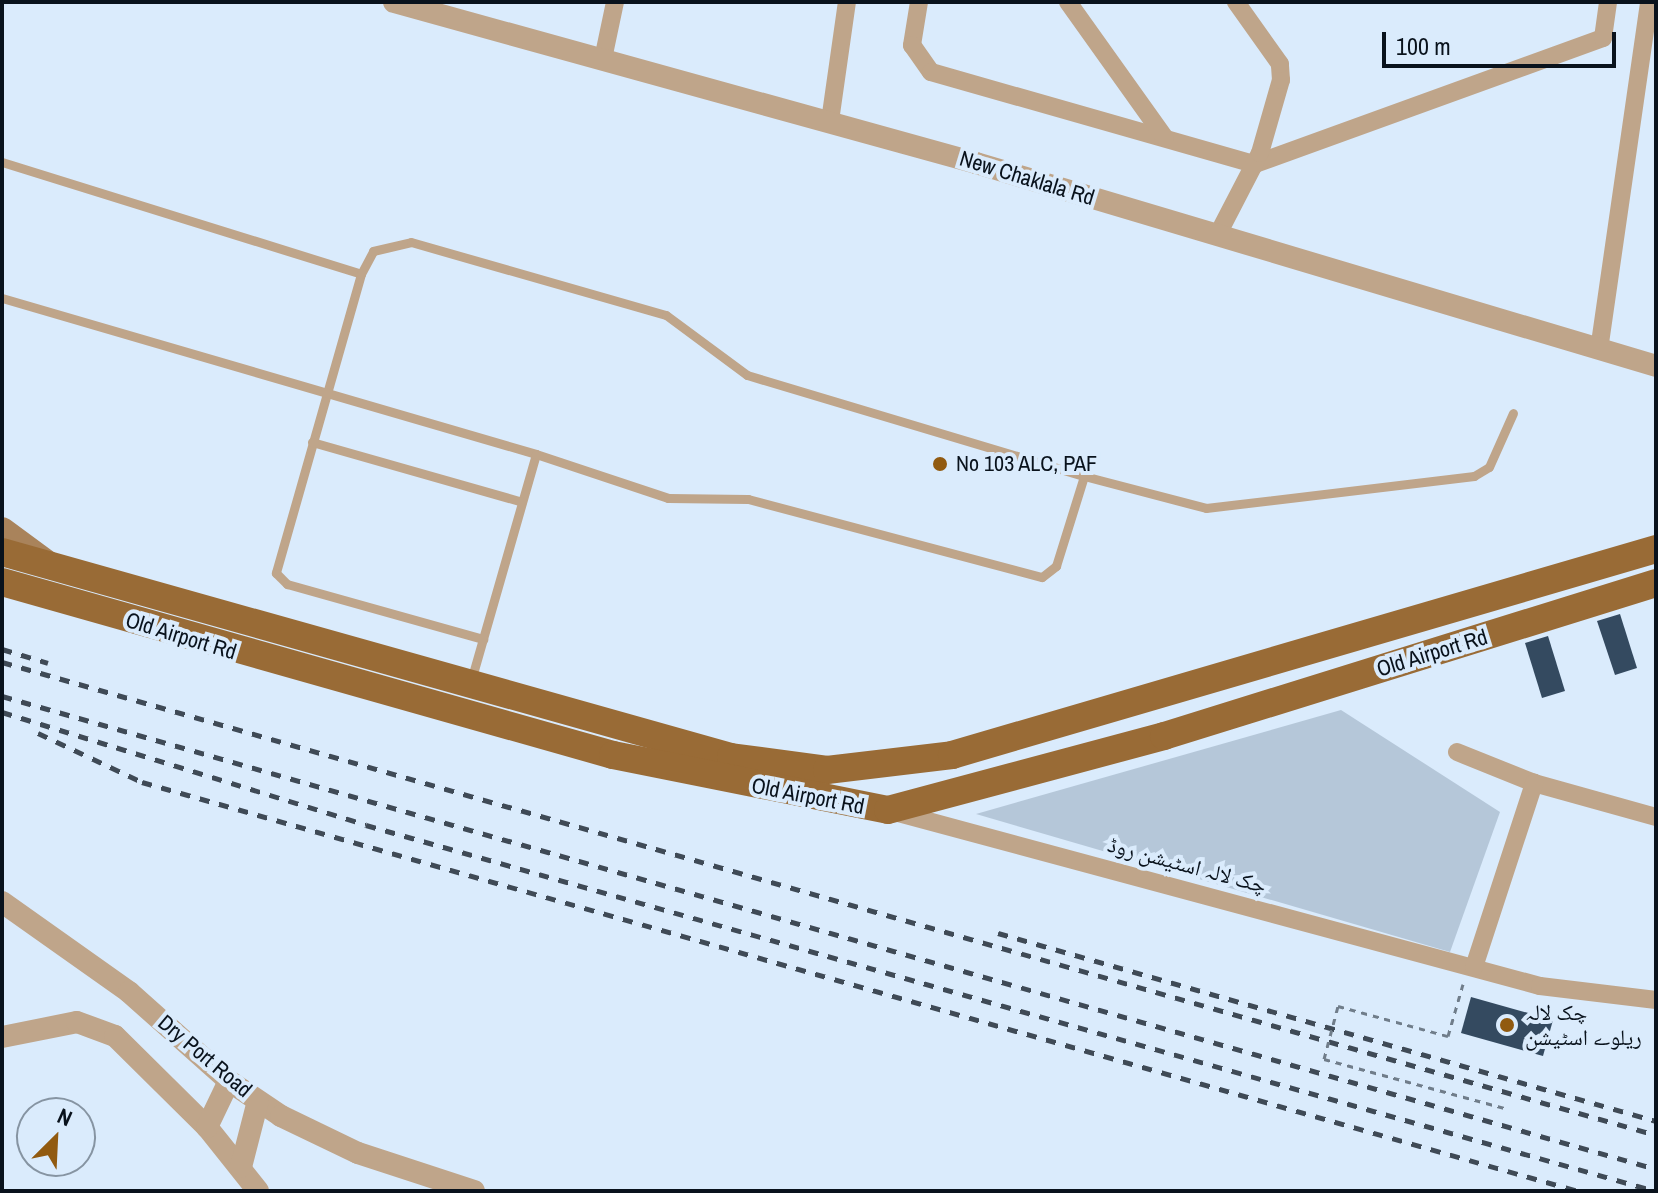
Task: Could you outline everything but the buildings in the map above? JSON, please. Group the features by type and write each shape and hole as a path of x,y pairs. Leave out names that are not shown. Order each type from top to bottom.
{"main road":[{"path":"2,530 56,569"},
{"name":"Old Airport Rd","path":"2,552 471,681 731,757 827,770 952,755 1656,549"},
{"name":"Old Airport Rd","path":"2,582 613,755 837,804 888,810 949,795 1656,583"},
{"path":"949,795 918,786 926,769 952,755"},
{"path":"827,770 863,780 867,789 837,804"}],"street":[{"name":"New Chaklala Rd","path":"394,2 438,8 603,59 830,121 1656,366"},
{"path":"603,59 615,2"},
{"path":"830,121 847,2"},
{"path":"919,2 912,45 931,72 1255,164 1603,38 1608,2"},
{"path":"1068,2 1165,138"},
{"path":"1217,236 1255,164 1280,64 1236,2"},
{"path":"1599,350 1649,2"},
{"path":"1457,752 1534,783 1656,817"},
{"path":"1471,966 1534,783"},
{"name":"چک لالہ اسٹیشن روڈ","path":"888,810 1540,986 1656,1000"},
{"name":"Dry Port Road","path":"2,902 129,992 229,1081 258,1101 358,1153 474,1191"},
{"path":"2,1037 77,1022 125,1044 207,1127 258,1191"},
{"path":"207,1127 229,1081"},
{"path":"241,1167 258,1101"}],"lane":[{"path":"2,162 361,274"},
{"path":"483,639 278,579 325,393 361,274 373,251 411,242 666,315 747,375 1084,476 1206,508 1474,476 1489,467 1513,413"},
{"path":"2,298 536,454 668,498 748,499 1042,577 1056,566 1084,476"},
{"path":"312,442 522,502"},
{"path":"471,681 536,454"}],"path":[{"path":"1471,966 1448,1036 1338,1006 1324,1059 1504,1108"}],"shaded area":[{"path":"1341,710 1500,812 1450,952 976,814"}],"railway":[{"path":"2,649 48,663"},
{"path":"2,662 1656,1135"},
{"path":"2,696 1656,1169"},
{"path":"2,712 366,825 1655,1191"},
{"path":"38,733 142,782 1578,1191"},
{"path":"998,933 1656,1121"}],"place":[{"name":"No 103 ALC, PAF","path":"940,464"},
{"name":"چک لالہ ریلوے اسٹیشن","path":"1507,1025"}]}
